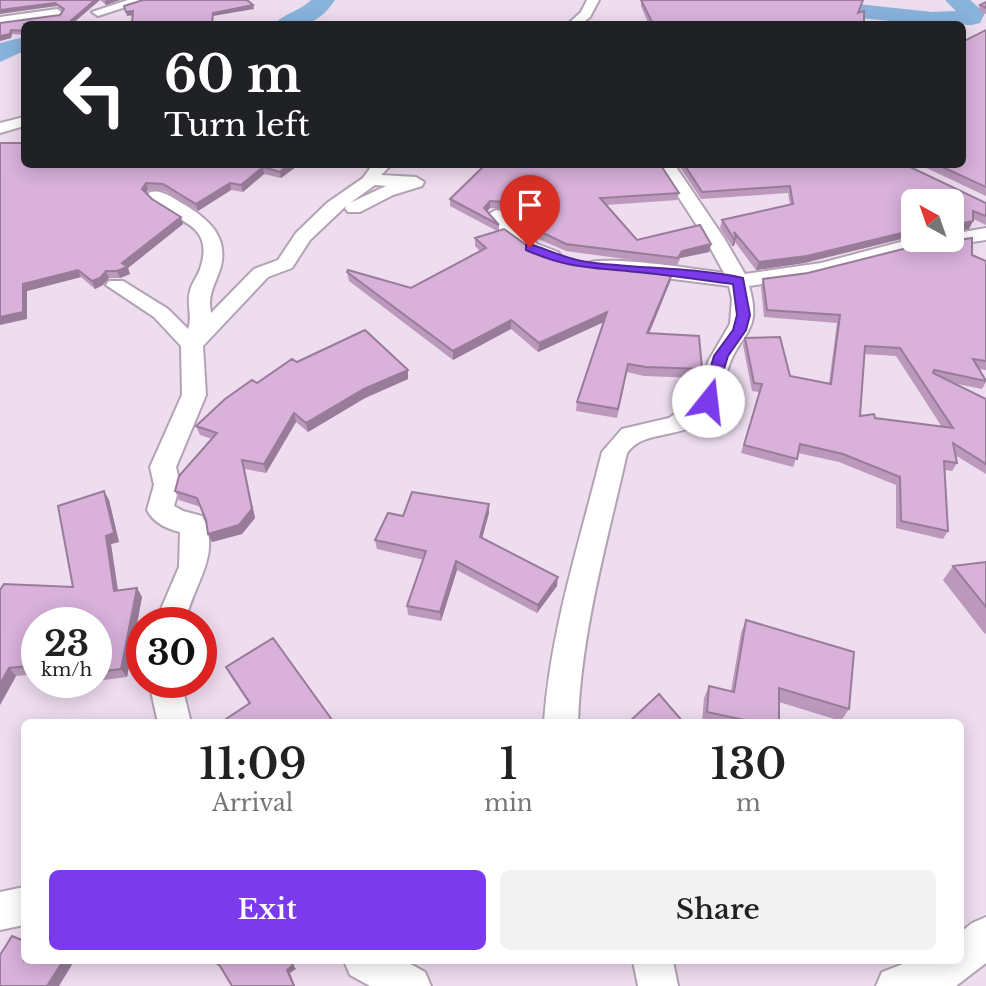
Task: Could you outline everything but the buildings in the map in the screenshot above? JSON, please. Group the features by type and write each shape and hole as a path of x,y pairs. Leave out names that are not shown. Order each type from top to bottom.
{"street":[{"path":"98,12 141,0"},
{"path":"578,21 586,14 593,0"},
{"path":"0,21 62,15 40,1"},
{"path":"0,128 21,123"},
{"path":"285,264 303,237 322,217 371,180 373,173 379,168"},
{"path":"561,719 563,682 570,636 614,452 621,440 629,435 648,429 673,428 701,410 708,401 721,356 739,330 743,315 739,281 701,216 668,168"},
{"path":"192,345 261,274 310,258 319,245 323,231 349,211 387,191 416,182 371,180"},
{"path":"156,197 199,221 210,232 214,249 197,303 202,320 192,345 194,395 163,467 167,485 160,510 177,521 192,523 195,541 194,566 174,607"},
{"path":"496,215 530,247 571,262 739,281 822,269 908,246 986,234"},
{"path":"116,285 161,313 192,345"},
{"path":"169,698 175,719"},
{"path":"0,911 21,907"},
{"path":"964,955 986,937"},
{"path":"370,964 411,986"},
{"path":"654,964 658,986"},
{"path":"896,986 946,970 953,964"}],"waterway":[{"path":"295,21 308,16 324,0"},
{"path":"758,0 932,19 972,18 973,13 956,0"},
{"path":"0,54 21,45"}],"route":[{"path":"530,247 556,259 586,265 739,281 743,315 739,330 721,356 708,401"}]}
